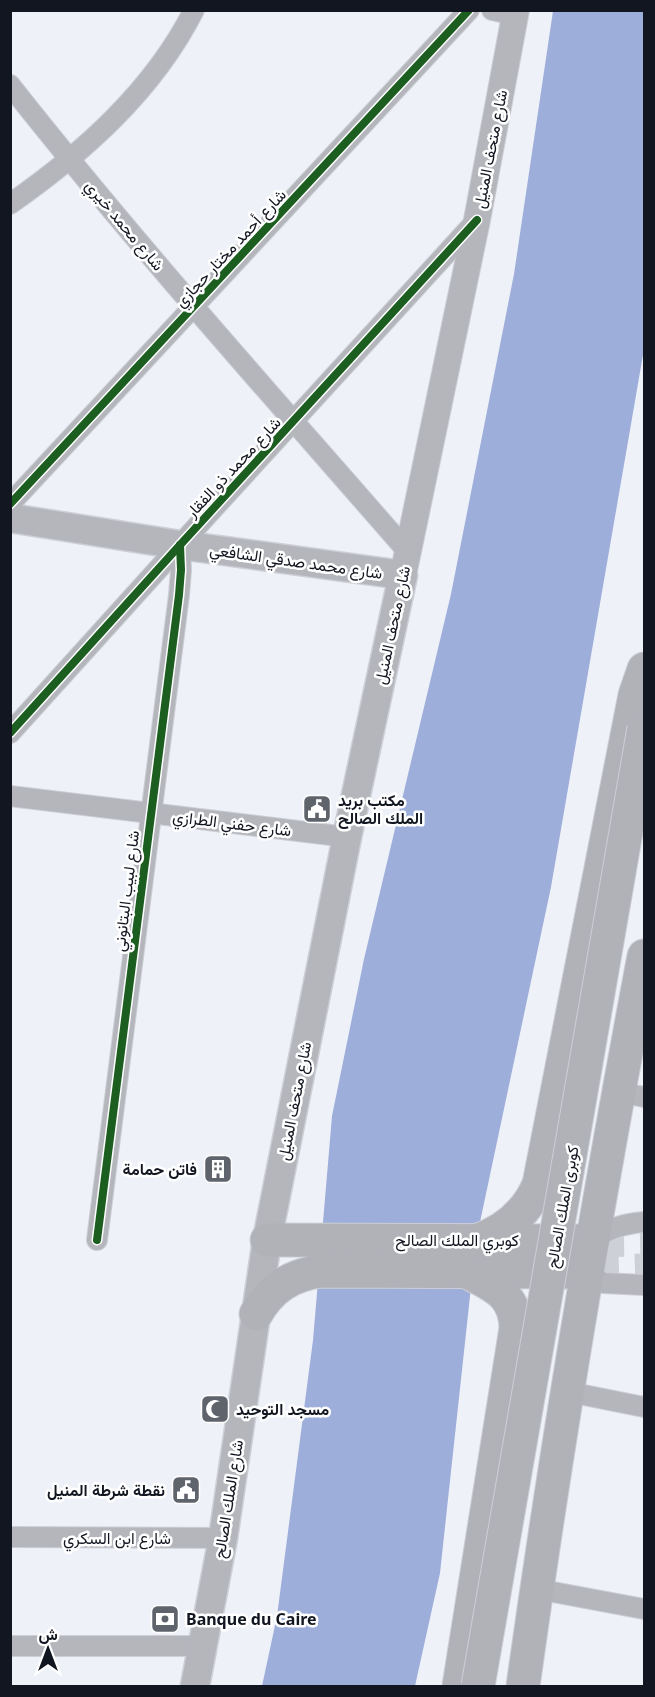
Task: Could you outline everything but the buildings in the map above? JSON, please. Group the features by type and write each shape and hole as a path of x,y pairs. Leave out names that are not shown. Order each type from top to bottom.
{"highway":[{"path":"513,1229 539,1184 635,695 645,669"},
{"name":"كوبرى الملك الصالح","path":"478,1686 645,727"},
{"name":"كوبرى الملك الصالح","path":"501,1686 611,1021 645,850"},
{"path":"523,1686 567,1389 612,1125 632,1094 645,956"},
{"path":"552,1118 612,1125"},
{"name":"كوبري الملك الصالح","path":"300,1253 476,1241 513,1229 589,1257"},
{"path":"256,1314 300,1253"},
{"name":"كوبري الملك الصالح","path":"300,1253 480,1279 589,1257"},
{"path":"459,1686 516,1328 516,1313 511,1301 480,1279"},
{"path":"509,1379 518,1373 540,1371 551,1374 567,1389"}],"main road":[{"name":"شارع محمد صدقي الشافعي","path":"10,518 180,545 406,564"},
{"name":"شارع متحف المنيل","path":"300,1253 347,837 406,564"},
{"name":"شارع الملك الصالح","path":"195,1686 223,1538 256,1314 300,1253"}],"street":[{"path":"10,204 46,179 129,104 164,61 194,10"},
{"name":"شارع أحمد مختار حجازي","path":"10,504 469,10"},
{"name":"شارع متحف المنيل","path":"406,564 477,220 508,12"},
{"name":"شارع محمد خيري","path":"10,85 69,159 294,422 406,564"},
{"name":"شارع محمد ذو الفقار","path":"10,733 477,220"},
{"name":"شارع لبيب البتانوني","path":"96,1240 149,814 179,595 180,545"},
{"name":"شارع حفني الطرازي","path":"10,796 347,837"},
{"path":"645,1222 629,1223 609,1229 589,1257 603,1283 645,1285"},
{"path":"567,1389 579,1394 645,1407"},
{"name":"شارع ابن السكري","path":"10,1537 223,1538"},
{"path":"537,1589 645,1609"},
{"path":"10,1646 203,1646"}],"water":[{"path":"553,11 644,11 644,349 551,887 476,1241 440,1573 415,1686 262,1686 277,1616 313,1340 332,1116 364,959 451,594 514,274"}],"tunnel":[{"path":"591,1241 644,1240"},
{"path":"586,1272 644,1270"}],"cycle path":[{"path":"10,504 469,10"},
{"path":"10,733 477,220"},
{"path":"97,1240 179,595 180,545"}],"place":[{"name":"مكتب بريد الملك الصالح","path":"317,809"},
{"name":"فاتن حمامة","path":"218,1169"},
{"name":"مسجد التوحيد","path":"215,1409"},
{"name":"نقطة شرطة المنيل","path":"186,1490"},
{"name":"Banque du Caire","path":"165,1619"}]}
